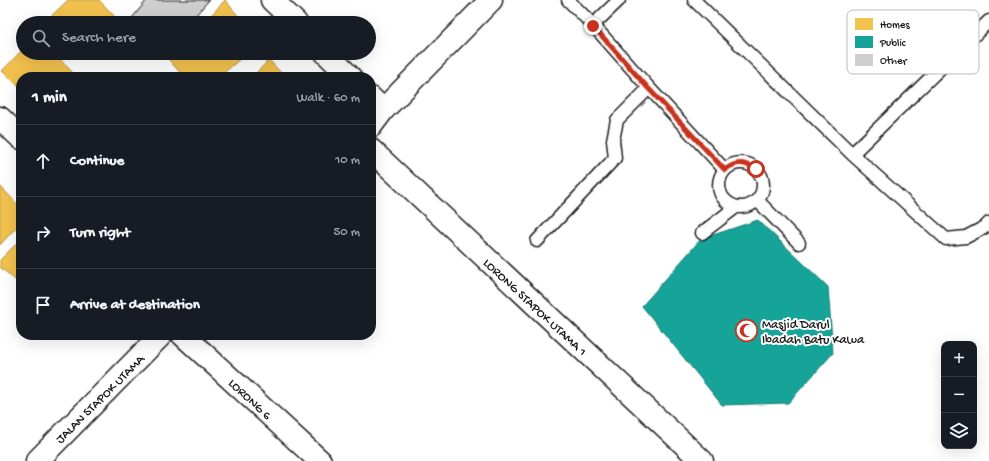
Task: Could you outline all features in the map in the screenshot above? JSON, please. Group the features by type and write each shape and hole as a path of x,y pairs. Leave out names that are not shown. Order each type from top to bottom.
{"street":[{"path":"272,0 289,16"},
{"path":"376,110 491,0"},
{"path":"333,60 345,72"},
{"path":"0,118 16,133"},
{"name":"LORONG STAPOK UTAMA 1","path":"376,155 702,461"},
{"name":"JALAN STAPOK UTAMA","path":"37,461 156,340"},
{"name":"LORONG 6","path":"188,340 320,461"}],"lane":[{"path":"568,0 725,170"},
{"path":"593,26 619,0"},
{"path":"694,0 852,154 946,239 966,237 985,227 989,223"},
{"path":"979,31 989,21"},
{"path":"852,154 934,74"},
{"path":"538,241 615,158 613,140 617,120 648,88"},
{"path":"743,163 756,169 760,175 763,188 761,195 757,200 751,205 744,207 730,205 721,195 720,189 721,176 725,170 730,166 743,163"},
{"path":"757,200 799,243"},
{"path":"702,233 736,207"}],"building: Homes":[{"path":"68,0 99,0 114,16 51,16"},
{"path":"225,0 238,16 210,16"},
{"path":"16,56 16,60 61,60 72,72 16,72 16,84 2,71"},
{"path":"169,60 239,60 225,72 180,72"},
{"path":"269,60 280,72 257,72"},
{"path":"0,186 16,203 16,227 0,245"},
{"path":"16,244 16,281 0,267 0,260"}],"building: Public":[{"name":"Masjid Darul Ibadah Batu Kawa","path":"758,220 828,287 833,353 788,403 722,405 642,306 701,239"}],"building: Other":[{"path":"147,0 209,0 195,16 134,16"}],"place":[{"name":"Masjid Darul Ibadah Batu Kawa","path":"746,330"}],"route":[{"path":"593,26 648,88 725,170 730,166 743,163 756,169"}]}
